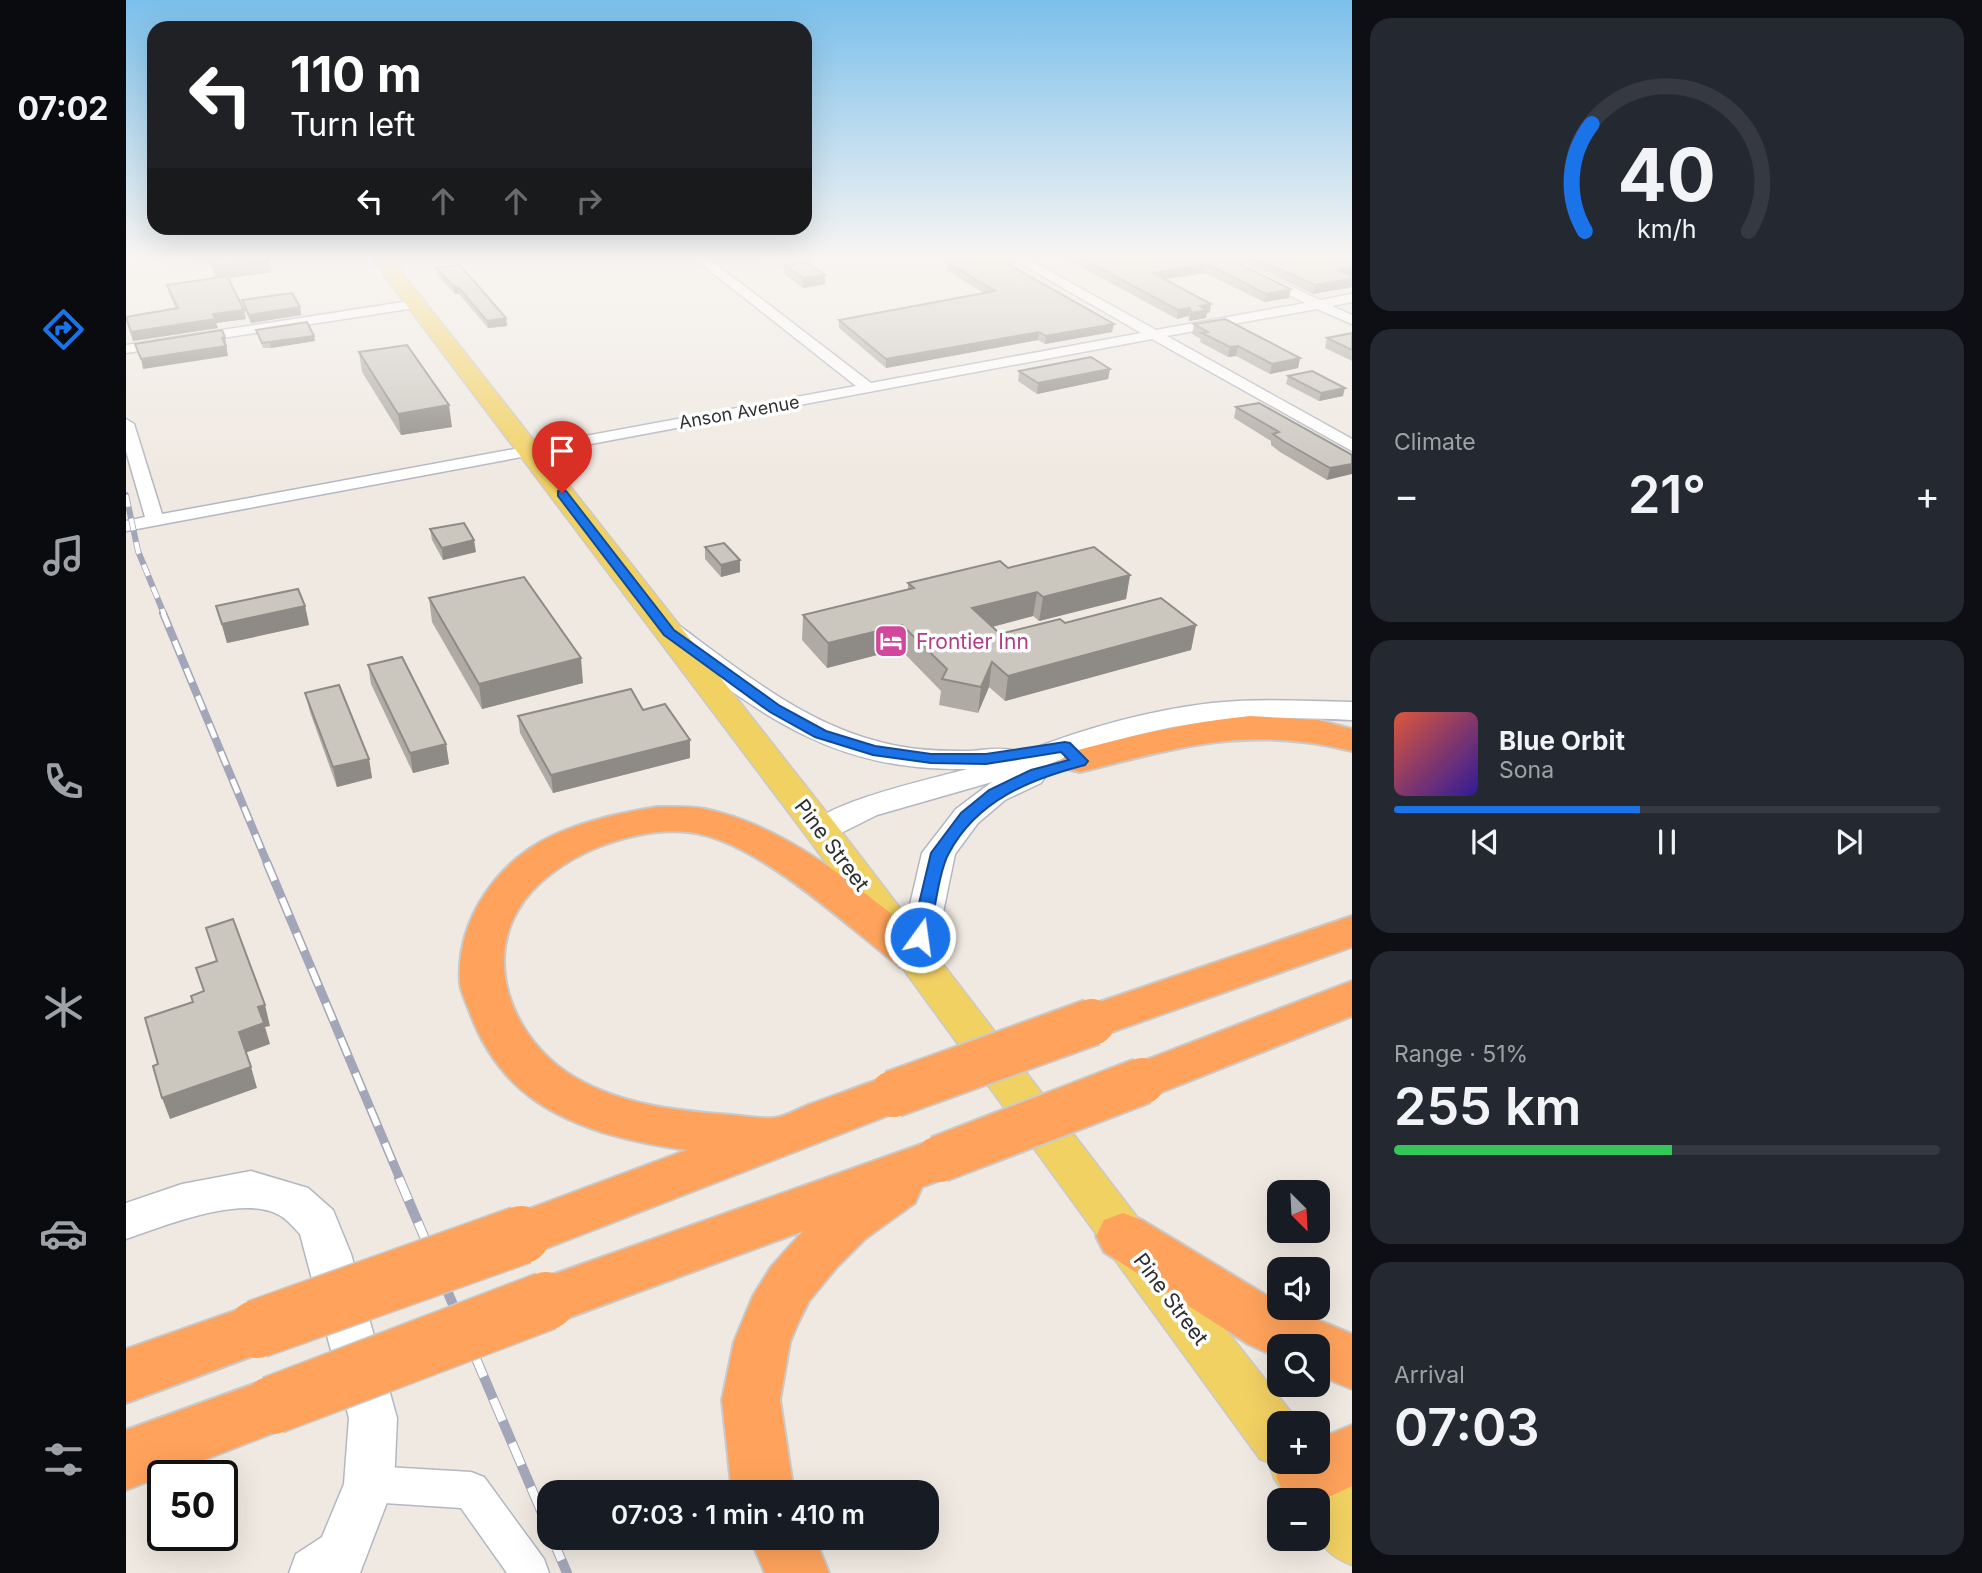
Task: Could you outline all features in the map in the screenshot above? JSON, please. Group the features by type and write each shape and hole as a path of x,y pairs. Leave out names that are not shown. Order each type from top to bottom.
{"highway":[{"path":"1072,754 1221,730 1291,727 1329,732 1352,740"},
{"path":"776,1138 686,1131 634,1122 589,1108 532,1072 510,1048 492,1017 483,984 482,954 490,921 512,885 547,854 596,831 659,819 703,821 753,839 794,864 916,956"},
{"path":"126,1376 521,1235 893,1094 1352,931"},
{"path":"126,1460 546,1301 939,1159 1352,998"},
{"path":"759,1480 751,1400 762,1342 773,1314 790,1284 817,1251 846,1223 939,1159"},
{"path":"1123,1236 1268,1326 1287,1334"},
{"path":"1330,1352 1352,1362"},
{"path":"787,1550 797,1573"}],"main road":[{"name":"Pine Street","path":"435,328 821,830 1123,1236 1325,1484"},
{"path":"669,632 775,709 821,734 873,750 931,758 986,759 1072,754"},
{"path":"916,956 939,853 967,816 994,793 1072,754 1140,725 1213,712 1352,710"},
{"path":"821,830 866,808 1027,762 1072,754"},
{"path":"821,830 877,823 1037,773"},
{"path":"126,1220 182,1202 251,1189 293,1201 318,1223 329,1254 373,1418 369,1484 341,1555 315,1573"}],"street":[{"path":"126,349 259,328"},
{"path":"790,328 867,388"},
{"path":"1145,328 1352,446"},
{"name":"Anson Avenue","path":"126,526 1186,328"},
{"path":"126,424 155,521"},
{"path":"369,1484 471,1490 530,1573"}],"building":[{"path":"130,328 154,328 131,332"},
{"path":"310,328 314,336 262,343 256,330"},
{"path":"849,328 1089,328 1046,336 1039,332 886,359"},
{"path":"1202,328 1243,328 1300,358 1272,364 1238,346 1230,347 1202,333 1208,332"},
{"path":"222,330 226,346 141,359 135,344"},
{"path":"1352,333 1352,350 1327,338"},
{"path":"407,345 449,405 398,414 359,352"},
{"path":"1091,357 1110,369 1038,383 1019,371"},
{"path":"1312,371 1345,388 1321,393 1288,376"},
{"path":"1259,403 1352,455 1352,464 1330,468 1283,441 1273,434 1279,432 1236,407"},
{"path":"464,523 474,540 442,548 430,529"},
{"path":"724,543 740,560 721,565 705,547"},
{"path":"1094,547 1130,575 1043,597 1037,592 972,608 1000,634 1060,619 1065,623 1161,598 1196,625 1008,676 992,662 981,687 942,679 947,669 902,625 828,643 803,615 914,588 908,583 1000,561 1008,568"},
{"path":"524,577 581,658 479,684 429,598"},
{"path":"298,589 305,606 222,624 216,606"},
{"path":"402,657 446,744 410,753 368,665"},
{"path":"339,685 369,759 333,767 305,693"},
{"path":"631,689 643,710 665,704 690,740 551,775 518,716"},
{"path":"233,919 265,1005 258,1007 264,1023 239,1032 251,1067 162,1098 153,1066 158,1064 145,1018 193,1002 191,996 204,991 196,968 217,961 206,928"}],"railway":[{"path":"126,495 138,551 164,614"},
{"path":"163,613 268,865"},
{"path":"267,863 400,1179"},
{"path":"399,1178 537,1502"},
{"path":"557,1550 567,1573"}],"place":[{"name":"Frontier Inn","path":"891,641"}],"route":[{"path":"562,493 669,632 775,709 821,734 873,750 931,758 986,759 1065,746 1080,761 1037,773 994,793 967,816 939,853 920,937"}]}
